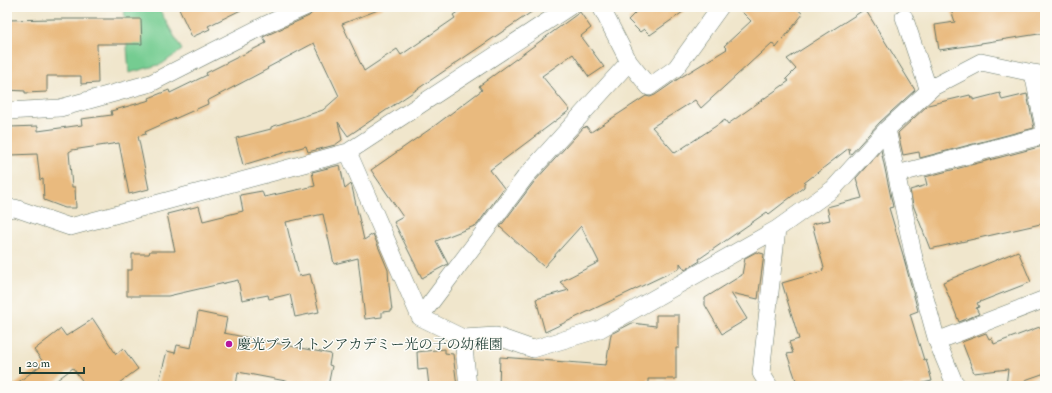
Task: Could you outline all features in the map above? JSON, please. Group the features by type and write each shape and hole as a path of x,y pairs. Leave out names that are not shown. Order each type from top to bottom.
{"street":[{"path":"7,111 60,108 151,83 265,25 305,7"},
{"path":"7,209 15,208 70,227 348,152 568,7"},
{"path":"601,7 629,62 649,87 676,68 720,7"},
{"path":"904,17 929,91"},
{"path":"420,317 526,176 629,62"},
{"path":"348,152 420,317 464,338 496,336 533,349 600,329 776,229 833,189 887,129 933,87 980,62 1039,74 1045,133 897,174"},
{"path":"887,129 914,258 937,341 954,382 958,386"},
{"path":"769,386 761,373 776,229"},
{"path":"937,341 1045,299"},
{"path":"464,338 468,386"}],"green space":[{"path":"124,7 158,7 182,50 162,64 129,73"}],"building":[{"path":"178,7 247,7 208,26 210,29 192,37"},
{"path":"315,7 383,7 342,24 364,71 397,49 401,55 455,18 453,15 465,7 539,7 348,136 338,122 342,140 335,145 308,152 306,146 243,165 236,138 271,129 271,127 323,110 339,96 314,43 207,101 208,104 145,132 146,134 138,136 149,189 129,194 119,143 72,150 69,152 72,187 75,187 76,208 65,208 44,200 43,179 40,180 37,154 11,155 10,127 38,126 38,131 82,125 81,119 112,115 111,111 150,100 149,98 169,90 170,93 266,43 263,37 309,16"},
{"path":"641,7 690,7 650,35 644,29 640,32 628,20"},
{"path":"737,7 795,7 803,14 776,48 772,43 701,108 695,100 652,127 675,153 725,120 728,124 789,81 786,79 796,69 787,59 865,9 915,90 880,122 850,155 849,148 804,183 804,187 769,214 767,212 699,259 700,261 685,270 680,263 680,268 545,332 536,299 569,290 560,282 599,262 581,226 544,267 500,227 534,182 584,127 585,128 586,126 591,132 646,96 650,97 655,95 727,49 724,46 751,21"},
{"path":"950,7 1045,7 1045,33 939,50 935,25 955,22"},
{"path":"580,12 591,28 581,36 604,67 589,77 573,54 542,76 570,110 490,170 504,188 477,225 436,241 448,264 422,278 394,222 403,217 371,170 433,127 482,90 479,86"},
{"path":"141,19 142,44 97,44 98,83 81,84 81,76 47,76 47,92 25,93 25,91 7,90 7,20"},
{"path":"1000,93 1002,100 1027,94 1034,128 920,158 919,152 903,155 898,133 928,105 970,95 973,100"},
{"path":"1043,146 1045,152 1045,223 930,249 913,205 910,190 927,185 925,177"},
{"path":"881,150 893,207 889,208 918,311 910,314 932,381 923,383 924,386 798,386 787,354 793,353 789,342 799,339 782,283 823,271 822,269 824,268 812,224 830,220 827,207 862,198 856,178"},
{"path":"340,165 345,189 351,184 352,187 364,240 373,234 388,270 392,311 382,312 382,317 365,319 358,258 334,264 323,214 286,222 299,276 310,274 319,312 295,317 290,294 269,299 268,295 242,300 238,280 168,296 127,296 127,270 132,270 132,254 149,254 150,251 175,251 167,214 199,206 203,221 243,211 240,195 262,191 264,197 315,186 312,172"},
{"path":"1018,251 1031,282 977,303 979,307 976,308 979,314 959,322 943,282"},
{"path":"756,252 764,254 758,299 731,293 747,319 722,334 705,305 705,298 742,275 745,258"},
{"path":"198,312 227,318 224,333 331,354 329,365 332,366 328,386 312,386 238,372 236,386 158,386 167,351 175,353 177,345 191,348"},
{"path":"656,315 679,315 679,348 676,348 676,379 648,379 648,386 499,386 500,357 606,365 611,334 632,323 656,326"},
{"path":"93,319 116,354 123,348 138,369 115,386 86,386 73,368 49,386 13,386 44,363 34,350 61,329 66,336"},
{"path":"1045,325 1045,373 1025,380 1024,386 1006,386 1008,369 974,373 962,342 986,333 989,339 992,338 994,344"},
{"path":"445,349 445,353 453,354 457,386 429,386 427,369 418,370 417,352"}],"place":[{"name":"慶光ブライトンアカデミー光の子の幼稚園","path":"229,344"}]}
